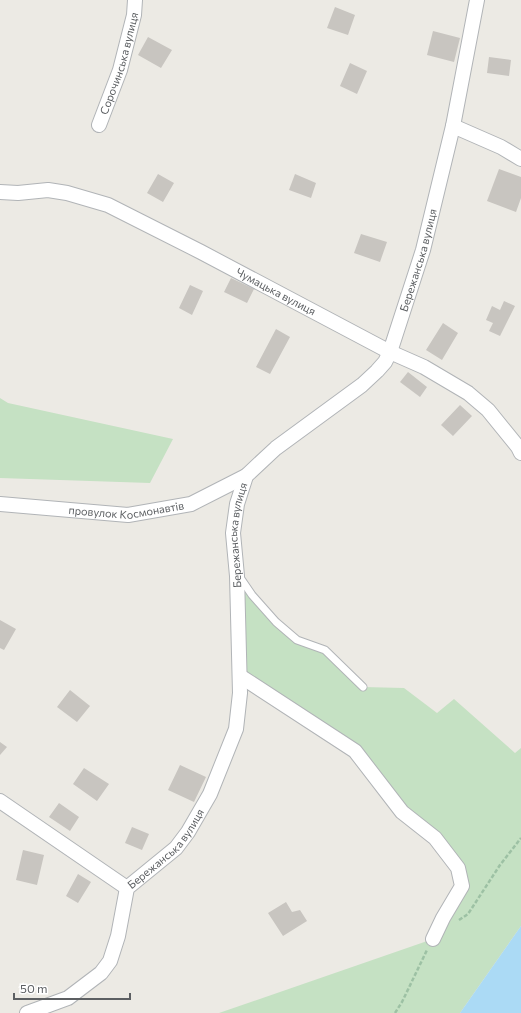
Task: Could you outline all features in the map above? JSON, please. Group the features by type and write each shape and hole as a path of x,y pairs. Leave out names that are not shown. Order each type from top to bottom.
{"street":[{"name":"Сорочинська вулиця","path":"99,125 120,70 134,15 135,0"},
{"name":"Бережанська вулиця","path":"27,1013 68,998 101,973 110,961 118,936 127,888 176,848 188,832 210,794 236,729 240,693 240,676 233,533 237,504 246,476 276,448 362,385 385,362 390,352 423,250 453,126 477,0"},
{"path":"453,126 501,147 521,159"},
{"name":"Чумацька вулиця","path":"0,192 18,193 48,190 67,193 108,205 201,252 390,352 424,368 468,393 488,410 518,447 521,453"},
{"name":"провулок Космонавтів","path":"0,504 128,515 191,504 246,476"},
{"path":"240,676 355,752 402,812 435,838 458,868 462,886 443,918 433,939"},
{"path":"0,800 127,888"}],"lane":[{"path":"236,570 252,596 276,622 297,640 325,650 364,687"}],"path":[{"path":"456,922 468,914 500,865 521,838"},
{"path":"395,1013 402,1002 433,939"}],"green space":[{"path":"0,398 8,403 173,439 150,483 0,478"},
{"path":"236,570 252,595 297,640 325,650 363,687 404,688 437,713 454,699 515,753 521,748 521,926 460,1013 219,1013 433,939 462,886 458,868 355,752 240,676"}],"water":[{"path":"521,926 521,1013 460,1013"}],"building":[{"path":"335,7 355,15 348,35 327,28"},
{"path":"433,31 460,38 454,62 427,55"},
{"path":"148,37 172,50 161,68 138,55"},
{"path":"489,57 511,60 509,76 487,73"},
{"path":"350,63 367,71 357,94 340,86"},
{"path":"499,169 521,177 521,198 516,212 487,201"},
{"path":"158,174 174,183 163,202 147,193"},
{"path":"295,174 316,183 311,198 289,190"},
{"path":"361,234 387,242 380,262 354,253"},
{"path":"231,278 254,289 247,303 224,292"},
{"path":"190,285 203,291 192,315 179,308"},
{"path":"504,301 515,306 500,336 489,331 493,323 486,320 492,306 500,310"},
{"path":"443,323 458,333 442,360 426,350"},
{"path":"276,329 290,337 270,374 256,367"},
{"path":"408,372 427,387 420,397 400,382"},
{"path":"460,405 472,416 453,436 441,425"},
{"path":"0,620 16,629 4,650 0,648"},
{"path":"70,690 90,706 77,722 57,707"},
{"path":"0,742 7,747 0,755"},
{"path":"180,765 206,777 194,802 168,790"},
{"path":"84,768 109,784 97,801 73,784"},
{"path":"59,803 79,817 70,831 49,817"},
{"path":"132,827 149,834 142,850 125,843"},
{"path":"23,850 44,855 37,885 16,880"},
{"path":"78,874 91,882 78,903 66,896"},
{"path":"286,902 292,912 300,910 307,921 283,936 268,913"}]}
